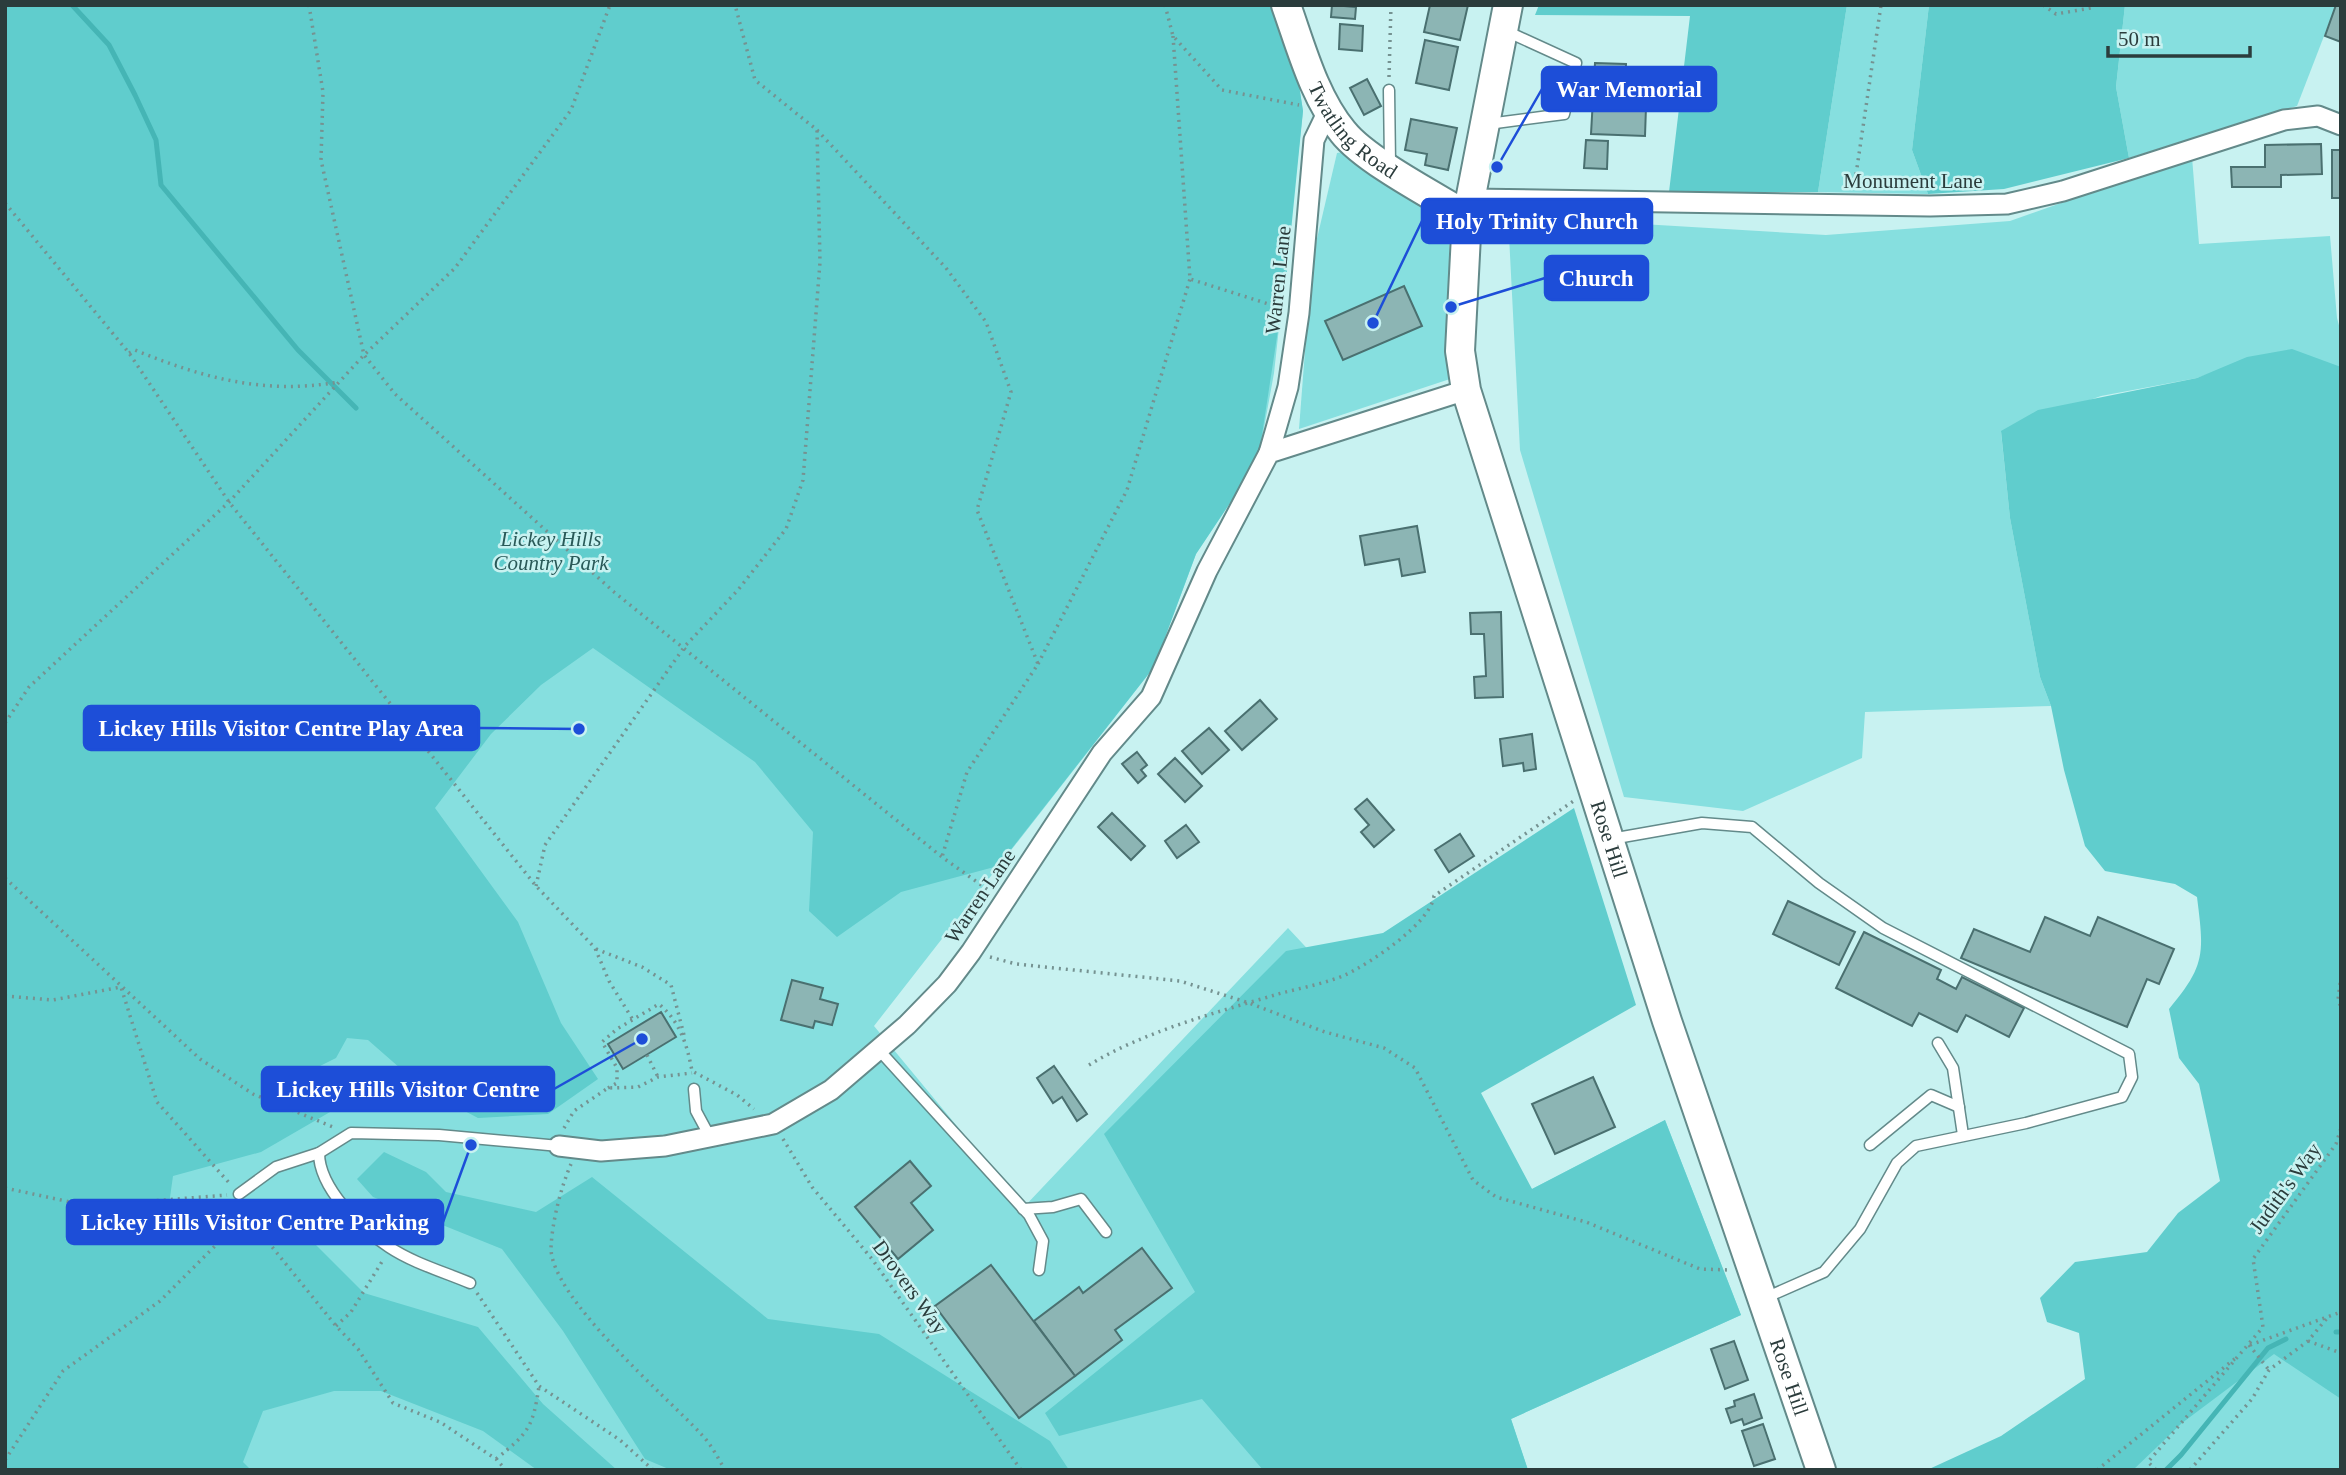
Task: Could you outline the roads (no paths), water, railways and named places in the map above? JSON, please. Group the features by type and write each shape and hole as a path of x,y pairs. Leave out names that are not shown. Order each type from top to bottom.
{"main road":[{"name":"Twatling Road","path":"1286,5 1328,111 1344,134 1390,168 1468,207"},
{"name":"Rose Hill","path":"1505,17 1468,207 1460,351 1466,390 1607,839 1765,1298 1821,1470"}],"street":[{"name":"Warren Lane","path":"568,1148 601,1151 652,1147 773,1124 831,1090 947,984 971,952 1102,753 1152,696 1208,571 1269,453 1288,387 1299,313 1314,140 1328,111"},
{"name":"Monument Lane","path":"1468,207 2007,204 2063,191 2284,120 2318,116 2341,125"},
{"path":"1269,453 1438,396 1466,390"}],"lane":[{"path":"1485,124 1564,114 1576,63 1505,17"},
{"path":"1389,90 1390,168"},
{"path":"1607,839 1702,823 1752,827 1819,883 1883,928 2129,1054 2132,1077 2122,1097 2026,1123 1916,1146 1897,1163 1860,1229 1824,1272 1765,1298"},
{"path":"1938,1043 1953,1068 1963,1135"},
{"path":"878,1049 1023,1209 1043,1241 1039,1270"},
{"path":"694,1089 696,1111 710,1138"},
{"path":"1870,1145 1931,1095 1959,1107"},
{"path":"239,1194 276,1167 319,1153 351,1133 439,1135 568,1148"},
{"path":"319,1153 319,1168 360,1224 390,1248 470,1283"},
{"path":"1023,1209 1053,1207 1081,1199 1106,1232"}],"waterway":[{"path":"72,5 109,45 135,95 156,140 161,185 298,350 356,408"},
{"path":"2336,1332 2341,1332"},
{"path":"2166,1470 2268,1348 2286,1339"}],"place":[{"name":"War Memorial","path":"1497,167"},
{"name":"Church","path":"1451,307"},
{"name":"Holy Trinity Church","path":"1373,323"},
{"name":"Lickey Hills Visitor Centre Play Area","path":"579,729"},
{"name":"Lickey Hills Visitor Centre","path":"642,1039"},
{"name":"Lickey Hills Visitor Centre Parking","path":"471,1145"}],"park label":[{"name":"Lickey Hills Country Park","path":"551,551"}]}
